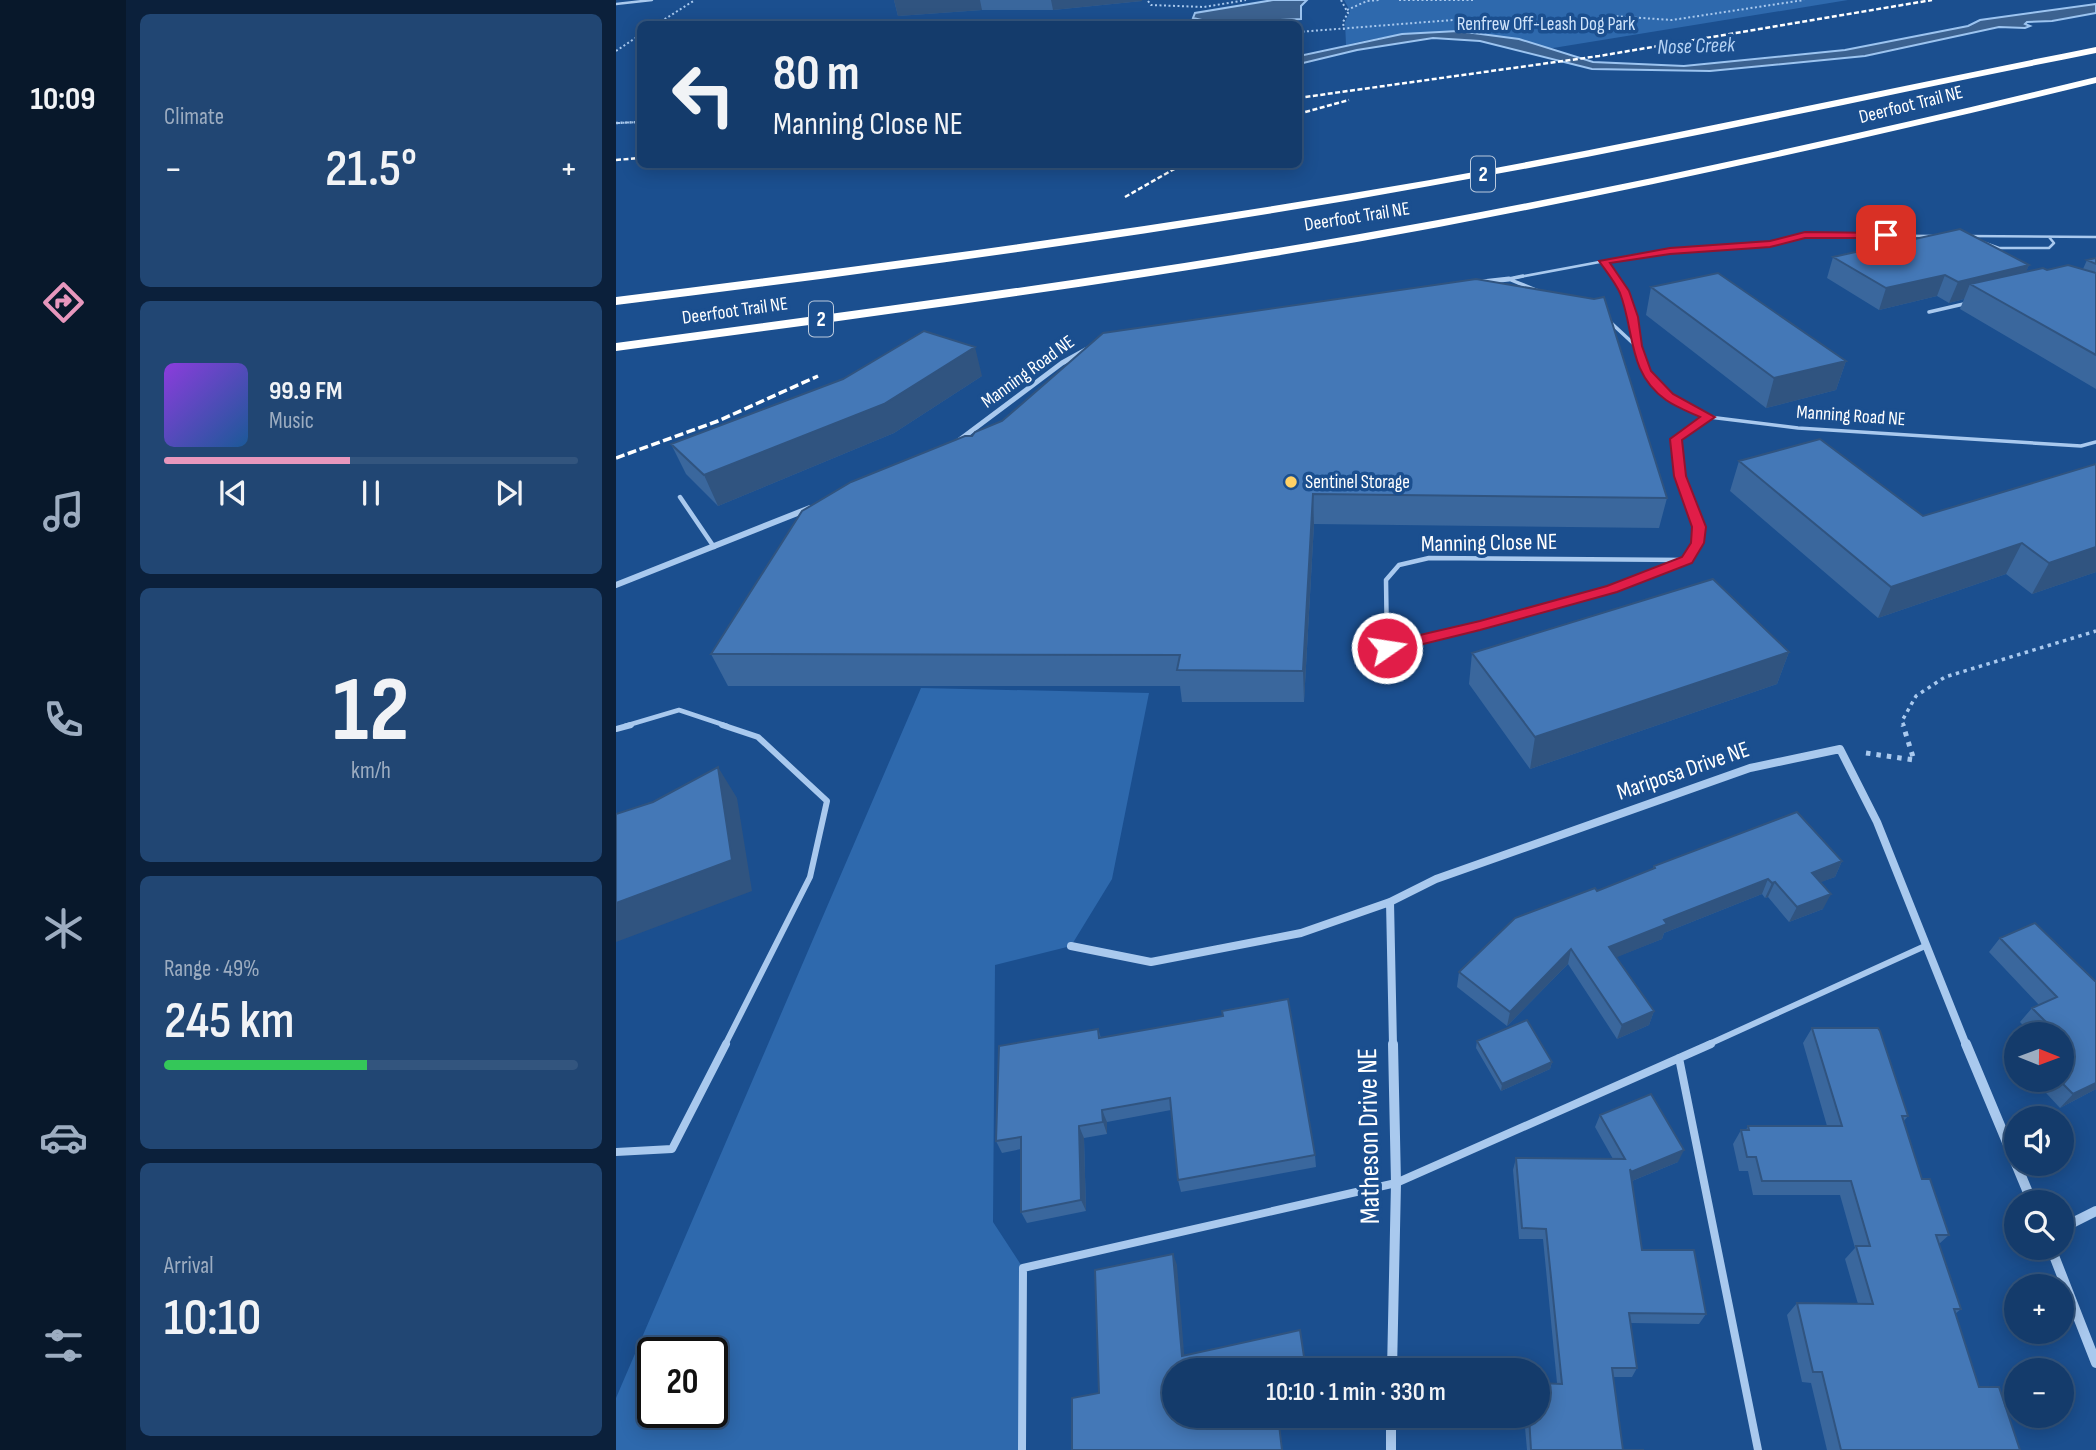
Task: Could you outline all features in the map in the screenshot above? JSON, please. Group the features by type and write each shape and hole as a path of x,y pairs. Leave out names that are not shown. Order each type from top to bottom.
{"highway":[{"name":"Deerfoot Trail NE","path":"616,301 865,271 1319,203 1530,165 2096,50"},
{"name":"Deerfoot Trail NE","path":"616,347 1026,292 1435,224 1703,172 2096,80"},
{"path":"616,291 865,271"}],"street":[{"path":"1469,284 1509,279"},
{"name":"Manning Road NE","path":"955,443 1002,411 1062,363 1102,342"},
{"path":"616,585 822,503"},
{"path":"1840,749 1877,822 1925,946 2027,1190"},
{"name":"Mariposa Drive NE","path":"1071,946 1151,962 1301,933 1390,902 1436,879 1750,768 1840,749"},
{"name":"Matheson Drive NE","path":"1390,902 1396,1183 1392,1358"},
{"path":"2074,1222 2096,1211"},
{"path":"2056,1260 2096,1363"},
{"path":"1391,1428 1391,1450"}],"lane":[{"path":"616,4 652,0"},
{"path":"1509,279 1670,251 1770,244 1805,235 1940,236"},
{"path":"1954,236 2096,237"},
{"path":"1967,236 1998,247 2049,248 2054,243 2049,236"},
{"name":"Manning Road NE","path":"1604,261 1624,291 1633,317 1636,346 1646,372 1669,397 1709,417 1798,428 1937,438 2081,446 2096,442"},
{"path":"1509,279 1552,295"},
{"path":"1929,312 1978,300"},
{"name":"Manning Road NE","path":"1603,317 1636,346"},
{"path":"1687,560 1697,543 1699,527 1680,476 1676,439 1709,417"},
{"path":"680,497 713,547"},
{"name":"Manning Close NE","path":"1429,558 1687,560 1612,589 1480,626 1387,648 1386,580 1399,565 1429,558"},
{"path":"616,729 679,710 758,737 827,801 810,877 671,1149 616,1152"},
{"path":"1022,1450 1023,1268 1396,1183 1925,946"},
{"path":"1679,1058 1758,1450"}],"path":[{"path":"662,21 695,0"},
{"path":"1148,1 1151,5 1173,2 1180,6 1203,7 1247,0"},
{"path":"1341,0 1347,10"},
{"path":"1344,30 1343,22 1347,10 1367,1 1379,0"},
{"path":"1399,0 1475,0"},
{"path":"1302,32 1453,20 1561,23 1612,16 1672,20 1804,0"},
{"path":"616,51 637,37"},
{"path":"616,124 637,122"},
{"path":"1840,749 1914,760 1902,721 1916,696 1945,677 2096,631"}],"green space":[{"name":"Renfrew Off-Leash Dog Park","path":"1344,0 1848,0 1547,49 1497,36 1447,32 1397,35 1346,45 1345,22 1350,11"},
{"path":"921,688 1149,693 1112,879 1071,946 995,965 993,1222 1023,1268 1022,1450 616,1450 616,1398 637,1349 637,1428 728,1428 728,1337 642,1337"}],"shaded area":[{"path":"1273,0 1307,0 1301,6 1301,19 1206,21 1193,18 1195,13"},
{"path":"2096,4 2096,13 2052,21 2027,22 2025,24 2030,26 2025,28 1999,27 1865,56 1710,71 1592,69 1480,41 1433,38 1357,50 1302,63 1302,55 1402,34 1458,31 1519,39 1593,62 1684,66 1845,50 1968,26 1980,20"}],"building":[{"path":"1960,229 2029,265 1958,282 1945,275 1886,288 1833,257"},
{"path":"2068,265 2096,273 2096,355 1970,284 2043,268 2047,270"},
{"path":"1718,273 1846,361 1774,378 1651,287"},
{"name":"Sentinel Storage","path":"1476,279 1594,299 1604,297 1667,498 1313,494 1303,671 1177,670 1180,655 711,654 802,511 851,482 965,436 972,436 975,432 1002,421 1103,333"},
{"path":"924,331 975,347 884,404 704,475 671,444 843,379"},
{"path":"1820,439 1923,516 2096,464 2096,547 2049,563 2022,543 1891,587 1739,461"},
{"path":"1713,579 1789,652 1535,737 1472,653"},
{"path":"718,767 732,860 616,903 616,814 653,802"},
{"path":"1797,812 1842,861 1812,873 1831,894 1797,907 1775,882 1772,883 1768,879 1664,920 1667,924 1609,947 1654,1011 1622,1025 1571,949 1510,1012 1459,972 1515,918 1595,888 1597,891 1655,868 1654,866"},
{"path":"2035,923 2096,981 2096,1083 2073,1094 2071,1092 2074,1092 2074,1022 2046,1022 2032,1008 2057,997 2000,938"},
{"path":"1288,999 1315,1155 1178,1180 1170,1098 1102,1110 1103,1122 1079,1126 1081,1200 1021,1212 1021,1137 996,1141 999,1046 1098,1029 1099,1038 1223,1016 1222,1011"},
{"path":"1527,1020 1552,1062 1502,1084 1477,1041"},
{"path":"1812,1028 1878,1028 1908,1116 1902,1116 1922,1179 1930,1179 1949,1235 1936,1235 1961,1309 1954,1309 1979,1387 1999,1387 2004,1402 2004,1428 2013,1428 2020,1450 1841,1450 1822,1372 1813,1372 1797,1303 1873,1304 1856,1246 1870,1246 1851,1181 1762,1181 1756,1157 1747,1157 1741,1130 1749,1130 1748,1126 1842,1126"},
{"path":"1651,1094 1684,1150 1631,1172 1630,1169 1642,1250 1694,1250 1706,1314 1629,1313 1637,1368 1612,1368 1623,1450 1531,1450 1530,1428 1550,1428 1550,1384 1562,1384 1546,1229 1522,1228 1516,1158 1625,1159 1600,1115"},
{"path":"1173,1254 1182,1356 1300,1330 1304,1358 1162,1358 1162,1428 1279,1428 1282,1450 1072,1450 1072,1398 1099,1393 1095,1270"}],"railway":[{"path":"1302,97 1599,56 1932,0"},
{"path":"1302,113 1349,100"},
{"path":"616,160 637,158"},
{"path":"1125,197 1176,168"},
{"path":"616,458 718,421 818,376"}],"place":[{"name":"Sentinel Storage","path":"1291,482"}],"route":[{"path":"1387,648 1480,626 1612,589 1687,560 1697,543 1699,527 1680,476 1676,439 1709,417 1669,397 1646,372 1636,346 1633,317 1624,291 1604,261 1670,251 1770,244 1805,235 1886,235"}],"water label":[{"name":"Nose Creek","path":"1696,46"}]}
